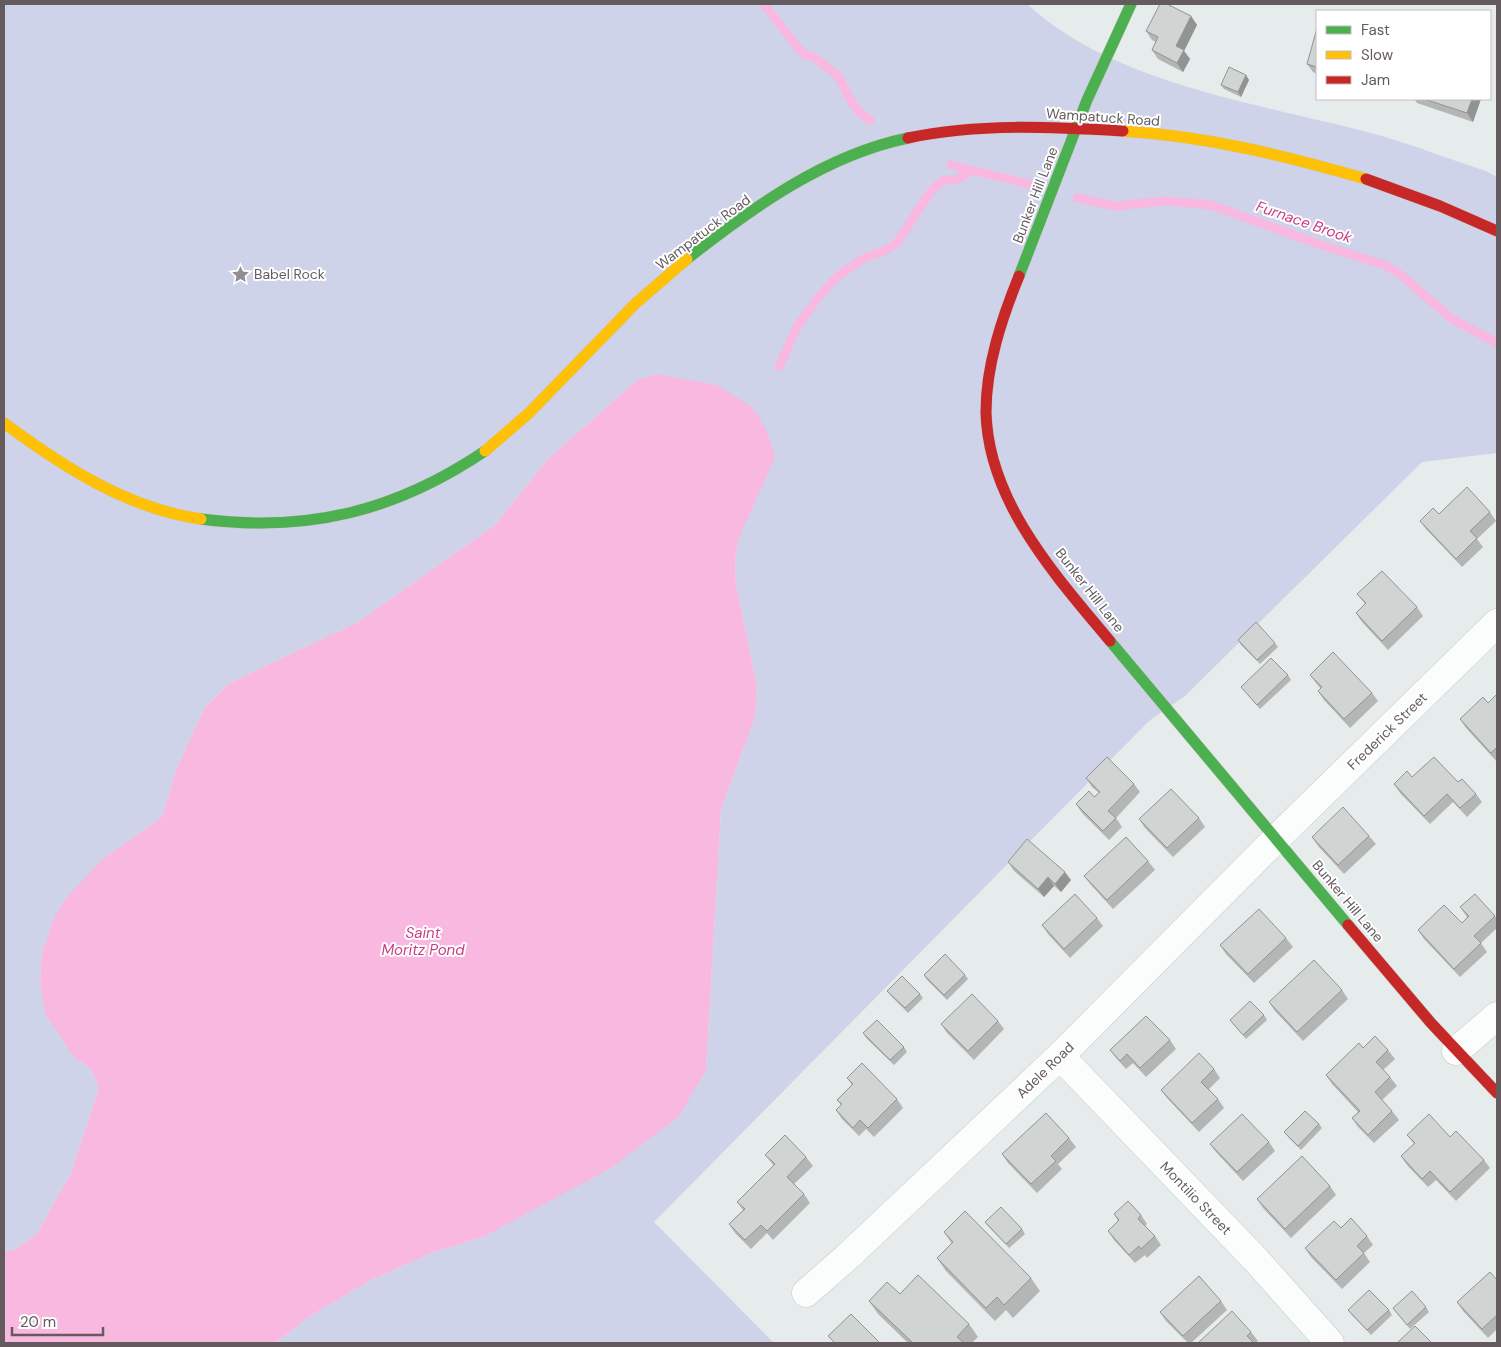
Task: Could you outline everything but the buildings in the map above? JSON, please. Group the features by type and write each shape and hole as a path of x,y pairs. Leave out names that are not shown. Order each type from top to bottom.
{"street":[{"name":"Bunker Hill Lane","path":"1131,4 1103,61 1076,128 996,344 986,400 989,445 1009,501 1076,600 1456,1051 1497,1093"},
{"name":"Wampatuck Road","path":"4,423 64,467 94,483 154,508 185,516 220,522 255,524 333,519 367,511 401,499 432,484 488,448 514,427 636,304 680,265 750,214 824,169 866,150 919,135 979,129 1076,128 1192,140 1261,153 1334,170 1406,193 1497,231"},
{"name":"Frederick Street","path":"1276,838 1497,623"},
{"name":"Adele Road","path":"806,1294 1060,1056 1276,838"},
{"path":"1456,1051 1497,1016"},
{"name":"Montilio Street","path":"1060,1056 1256,1260 1330,1343"}],"shaded area":[{"path":"4,4 1027,4 1063,32 1104,55 1149,74 1243,102 1382,136 1486,171 1497,177 1497,453 1422,462 1185,696 1149,721 654,1222 774,1343 275,1343 310,1316 371,1280 434,1252 483,1237 706,1070 721,809 755,717 757,686 736,585 735,560 739,538 656,374 636,381 548,459 495,525 358,622 228,684 205,707 176,770 162,817 104,858 53,920 42,953 40,982 73,1056 91,1069 99,1088 71,1173 36,1235 14,1250 4,1252"}],"water":[{"name":"Saint Moritz Pond","path":"656,374 717,385 752,407 766,429 775,457 739,538 735,560 736,585 757,686 755,717 721,809 706,1070 679,1116 611,1168 483,1237 434,1252 371,1280 310,1316 275,1343 4,1343 4,1252 14,1250 36,1235 71,1173 99,1088 91,1069 73,1056 45,1013 40,982 42,953 53,920 66,898 104,858 162,817 176,770 205,707 228,684 358,622 495,525 548,459 636,381"}],"waterway":[{"name":"Furnace Brook","path":"764,4 802,53 815,58 838,76 851,101 859,112 870,120"},
{"name":"Furnace Brook","path":"951,165 1033,185"},
{"path":"779,367 797,327 819,296 838,276 867,257 884,251 897,243 933,189 944,180 955,180 972,171"},
{"name":"Furnace Brook","path":"1077,198 1115,206 1165,201 1211,205 1321,245 1385,265 1401,275 1452,319 1497,343"}],"traffic: fast":[{"path":"1019,276 1087,100 1131,4"},
{"path":"687,259 737,221 819,170 877,146 908,138"},
{"path":"201,519 240,523 278,523 350,513 384,503 418,489 452,472 485,451"},
{"path":"1110,641 1348,925"}],"traffic: slow":[{"path":"1123,131 1216,142 1306,162 1366,179"},
{"path":"485,451 529,413 636,303 687,259"},
{"path":"4,423 73,470 122,496 174,514 201,519"}],"traffic: jam":[{"path":"908,138 961,130 1015,127 1123,131"},
{"path":"1366,179 1440,206 1497,231"},
{"path":"1019,276 1001,325 992,359 986,412 990,445 999,477 1012,507 1028,536 1068,590 1110,641"},
{"path":"1348,925 1431,1023 1497,1093"}],"place":[{"name":"Babel Rock","path":"240,274"}]}
